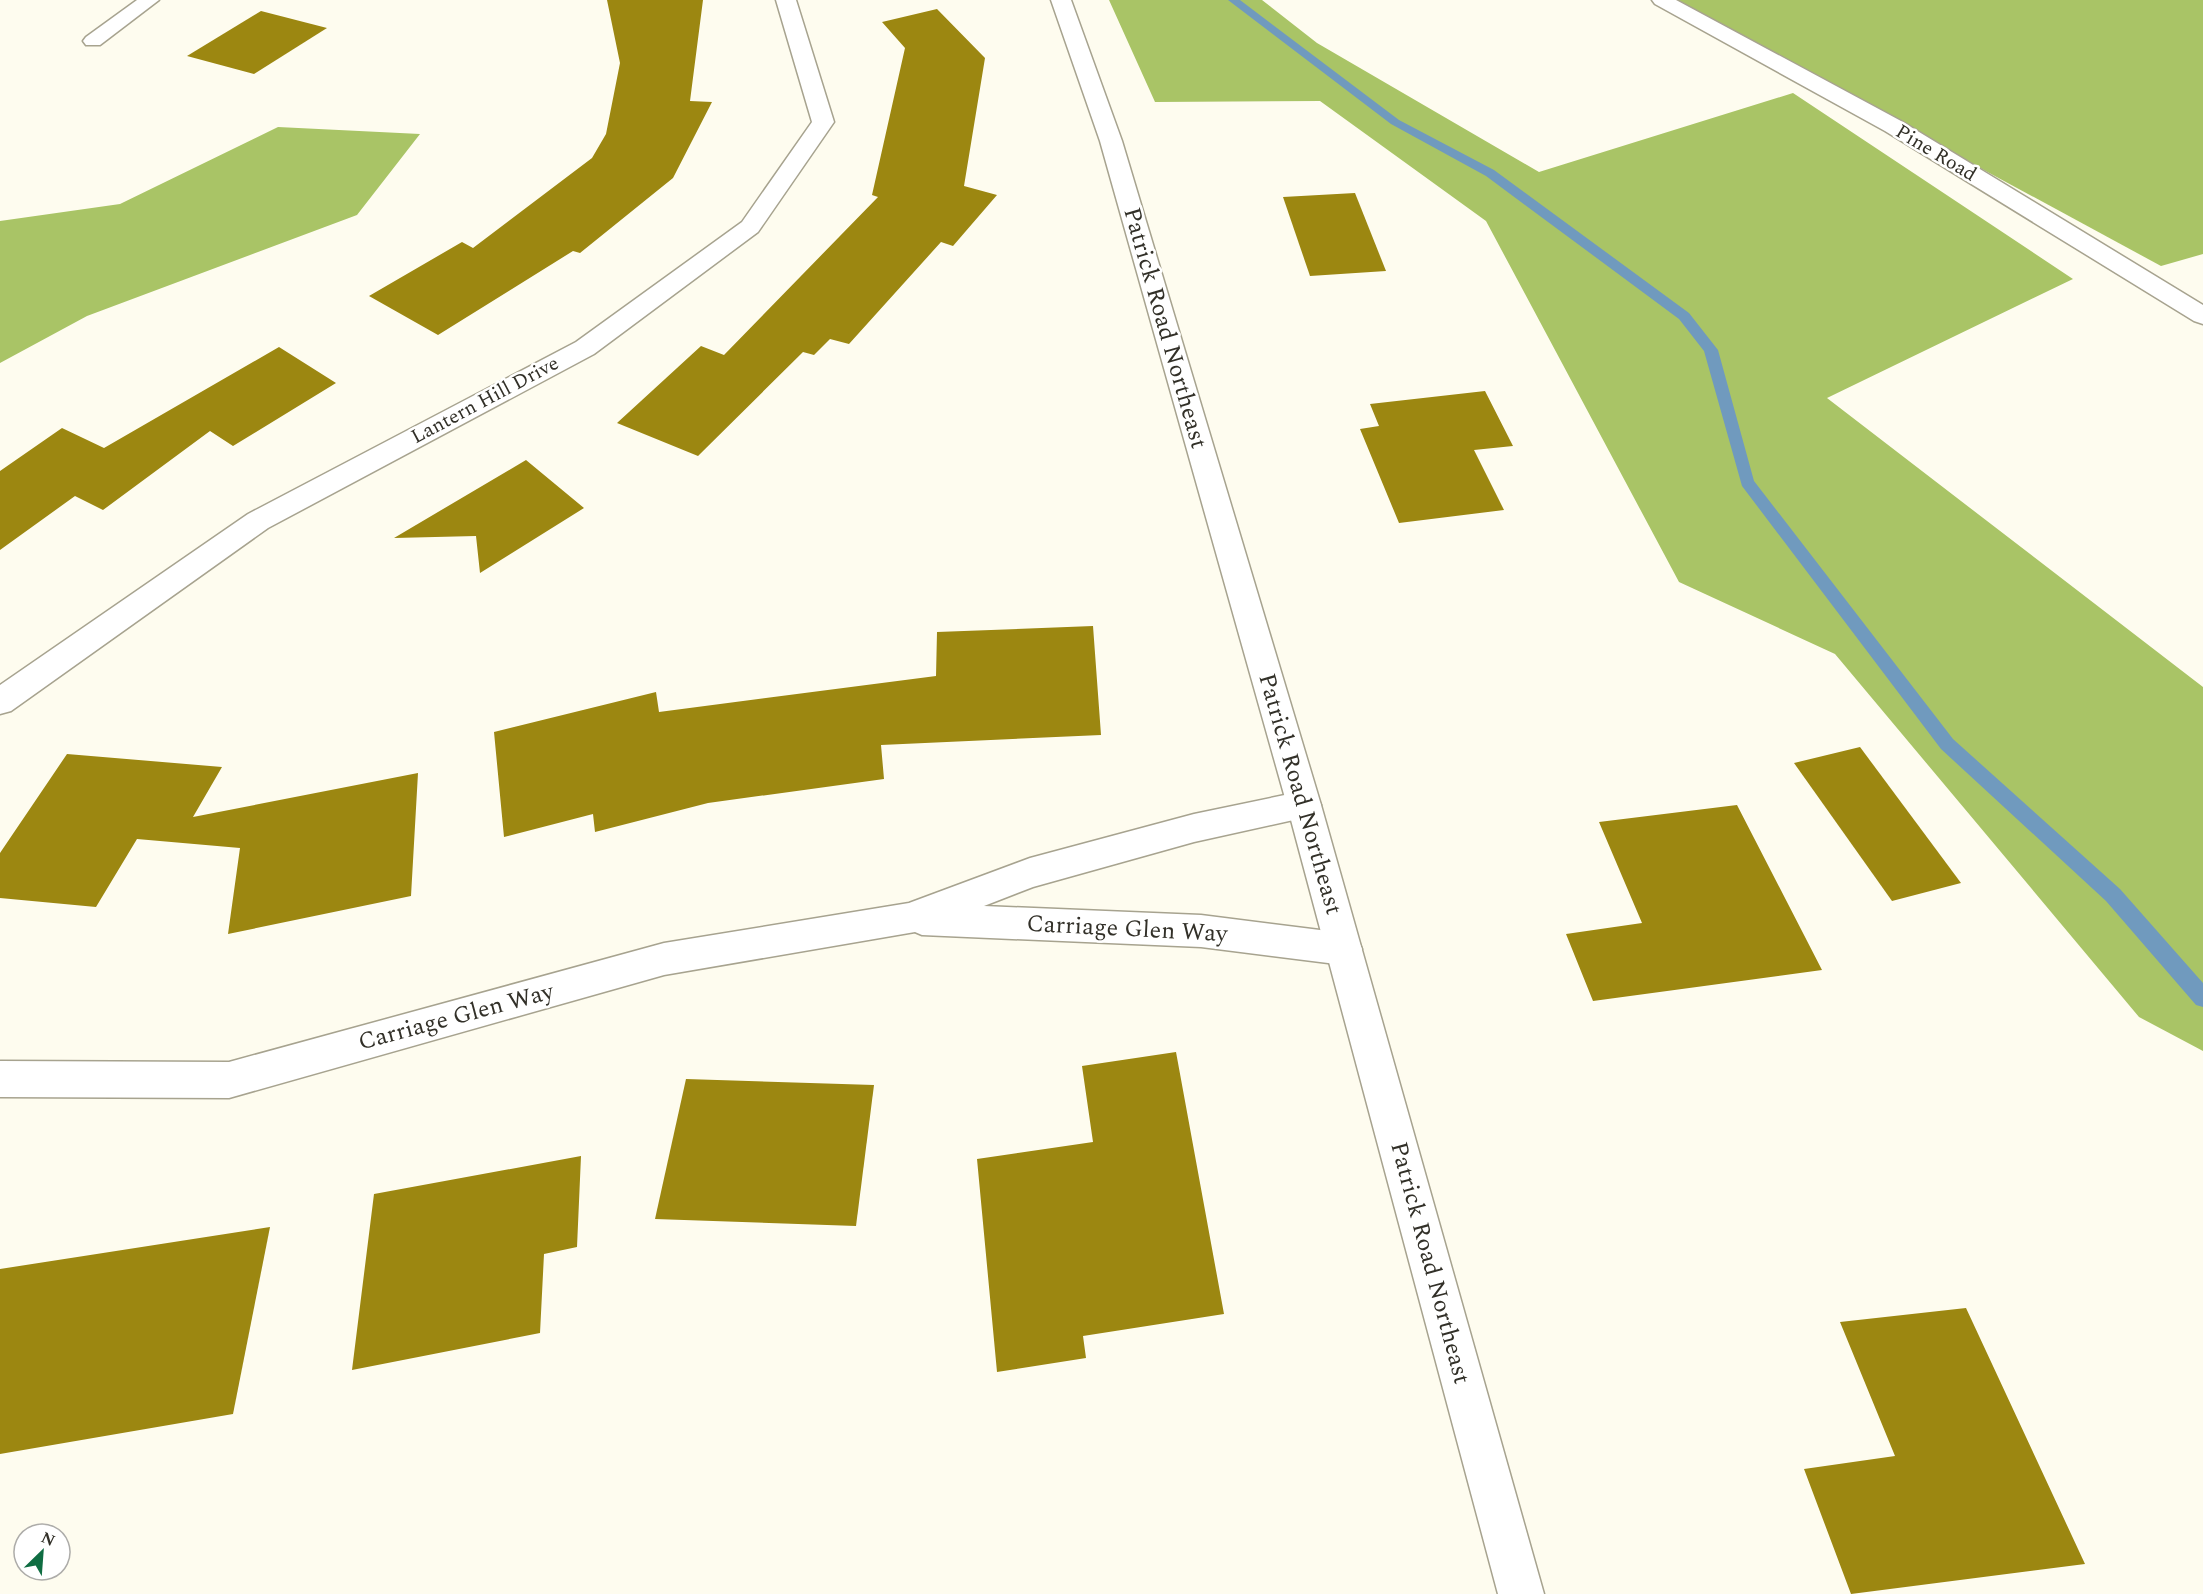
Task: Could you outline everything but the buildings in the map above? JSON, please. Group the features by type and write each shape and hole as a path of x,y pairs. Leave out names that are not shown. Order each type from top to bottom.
{"street":[{"path":"93,41 149,0"},
{"name":"Lantern Hill Drive","path":"0,702 258,521 585,348 750,227 823,122 786,0"},
{"name":"Patrick Road Northeast","path":"1061,0 1111,141 1304,805 1521,1594"},
{"name":"Pine Road","path":"1662,0 1893,126 2203,316"},
{"name":"Carriage Glen Way","path":"0,1079 230,1080 664,959 909,918 1030,873 1194,828 1304,805"},
{"name":"Carriage Glen Way","path":"909,918 1202,931 1344,949"}],"green space":[{"path":"1109,0 1262,0 1317,43 1539,172 1793,93 2073,279 1827,398 2203,687 2203,1051 2139,1017 1835,654 1679,582 1486,221 1320,101 1155,102"},
{"path":"1670,0 2203,0 2203,254 2161,266"},
{"path":"278,127 420,134 357,215 87,316 0,363 0,221 120,204"}],"waterway":[{"path":"1233,0 1395,122 1490,173 1684,316 1711,350 1747,482 1947,744 2113,895 2203,998"}]}
